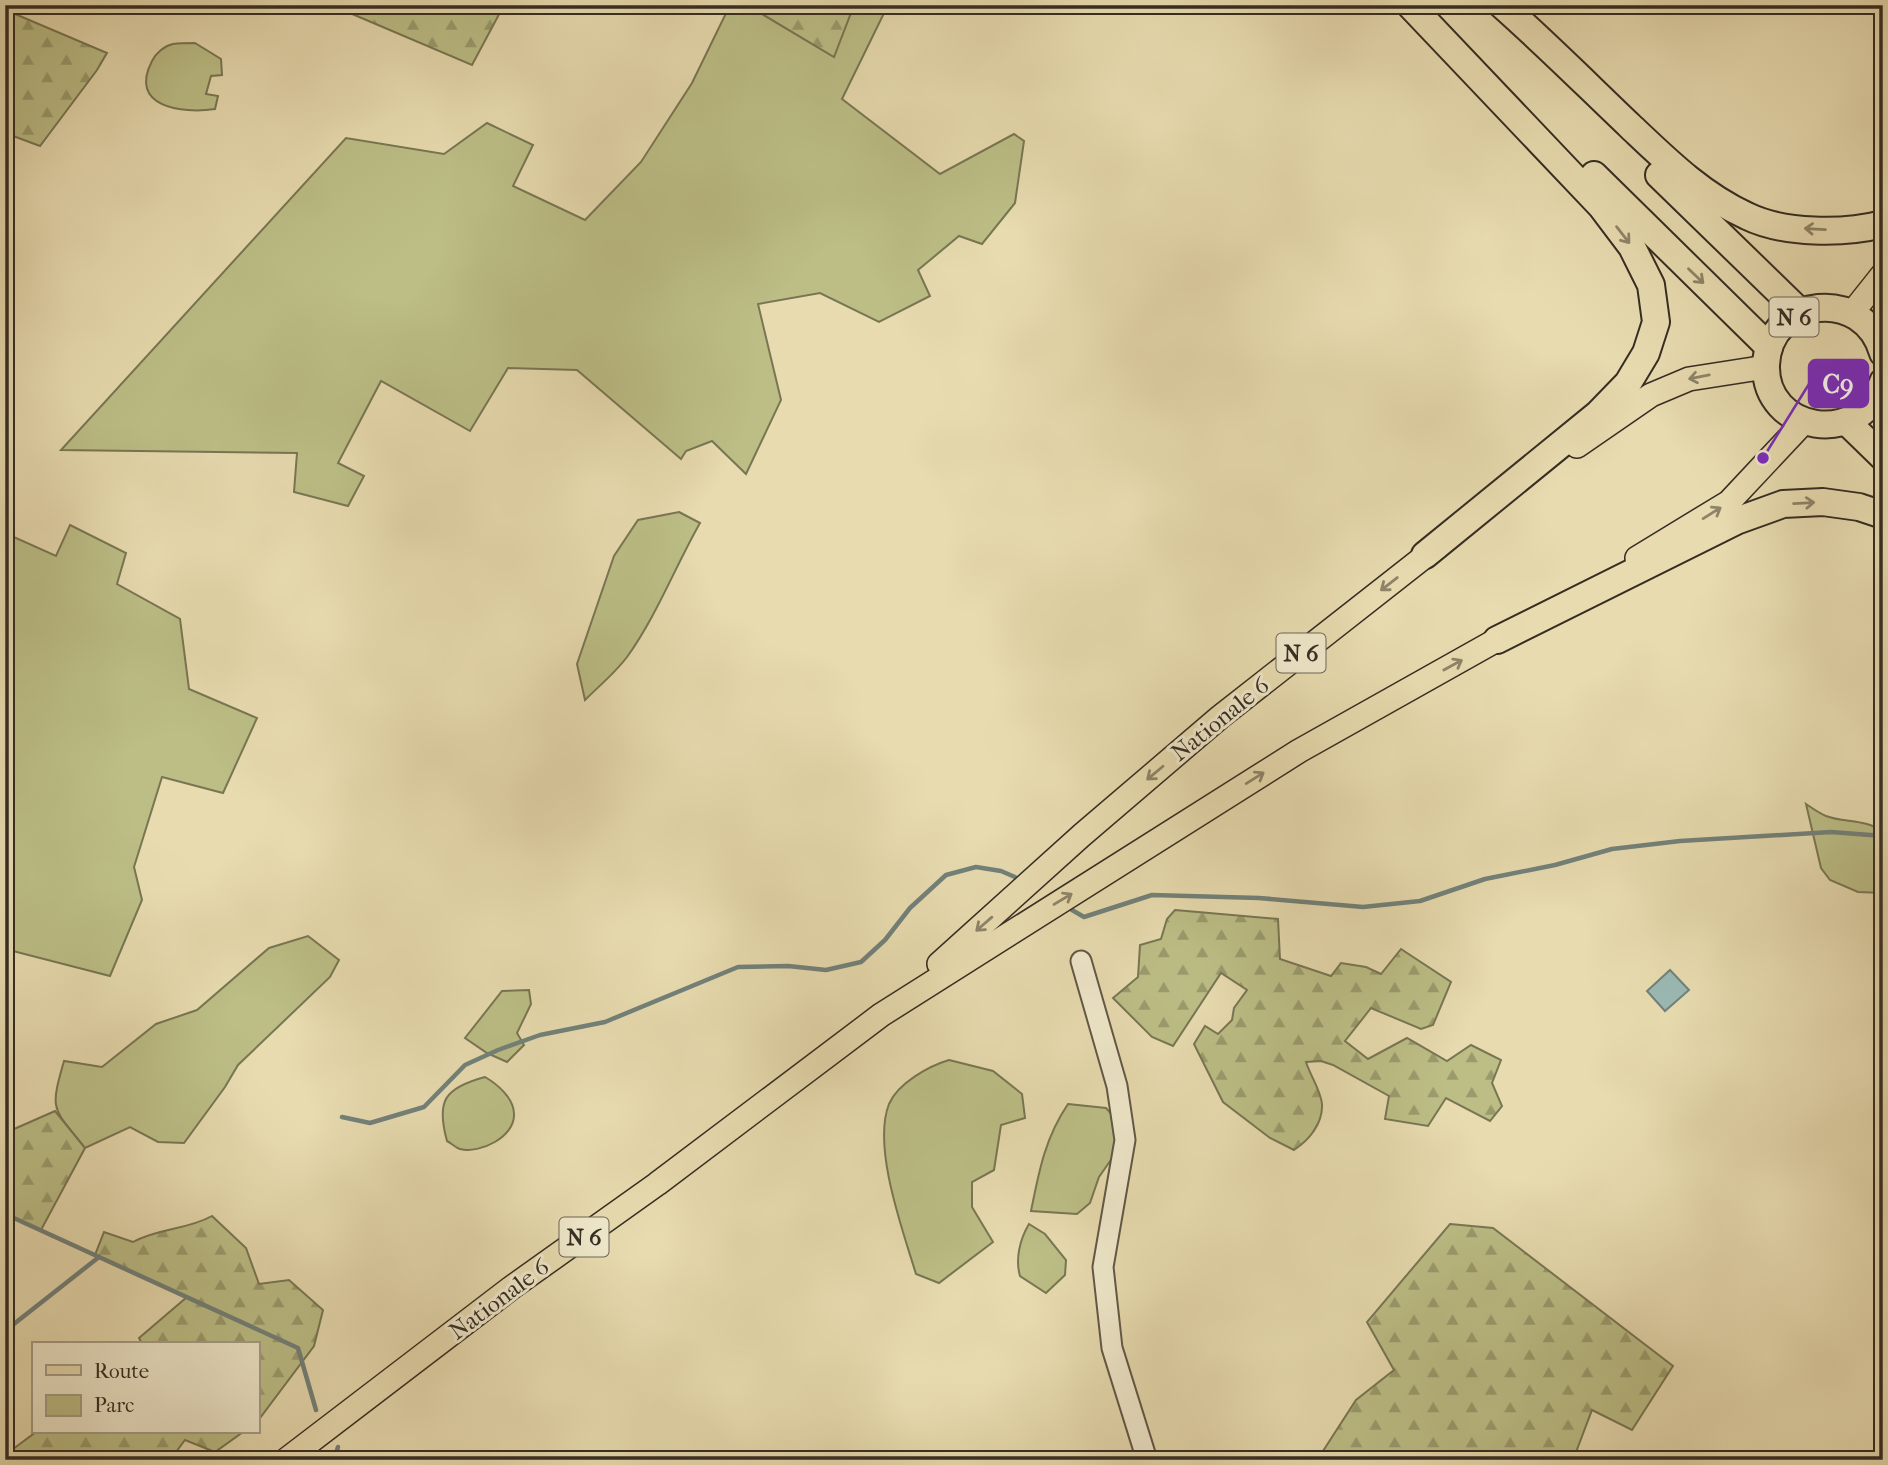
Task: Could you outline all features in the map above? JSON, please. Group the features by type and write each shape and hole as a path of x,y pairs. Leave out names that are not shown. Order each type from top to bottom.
{"highway":[{"path":"1410,5 1601,206 1632,247 1651,285 1656,321 1646,353 1628,383 1598,414 1425,555"},
{"path":"1420,5 1768,357"},
{"path":"1485,5 1801,313"},
{"path":"1502,5 1664,159 1710,197 1750,218 1785,228 1860,230 1883,224"},
{"name":"N 6","path":"1804,422 1789,413 1777,400 1769,384 1768,357 1782,327 1801,313 1817,307 1835,308 1852,313 1868,325 1880,341 1883,353"},
{"path":"1804,422 1818,425 1847,422 1866,410 1882,390"},
{"path":"1847,422 1883,457"},
{"path":"1497,640 1736,521 1783,504 1824,502 1859,507 1883,515"}],"main road":[{"name":"N 6","path":"1852,313 1883,274"},
{"name":"Nationale 6","path":"881,1015 1082,835 1210,725 1425,555 1651,395 1689,379 1768,357"},
{"name":"Nationale 6","path":"286,1460 511,1288 657,1184 881,1015 1022,923 1299,751 1497,640 1729,502 1804,422"}],"street":[{"path":"1081,961 1117,1086 1125,1140 1103,1267 1112,1348 1147,1460"}],"green space":[{"path":"331,5 504,5 472,65"},
{"path":"730,5 747,5 833,56 854,5 888,5 842,99 940,174 1014,134 1024,141 1015,203 982,244 959,236 918,270 930,296 879,322 820,293 758,304 781,400 746,474 712,441 686,451 681,459 577,370 508,368 470,431 381,381 338,463 364,476 348,506 294,492 297,453 61,450 346,138 444,154 487,123 533,145 513,186 585,220 641,162 692,83"},
{"path":"747,5 854,5 834,57"},
{"path":"8,11 107,53 40,146 5,133 5,16"},
{"path":"195,43 221,59 222,75 211,76 206,94 218,96 215,109 188,110 162,104 153,98 147,89 146,76 152,61 161,50 170,45"},
{"path":"679,512 700,523 638,641 627,657 585,700 577,664 614,556 638,520"},
{"path":"70,525 126,553 117,584 180,619 189,689 257,718 223,793 162,777 134,867 142,900 110,976 5,949 5,533 56,556"},
{"path":"1806,804 1826,816 1863,823 1883,832 1883,893 1858,892 1830,880 1821,868"},
{"path":"1175,910 1278,919 1280,959 1331,976 1341,963 1366,967 1381,974 1401,949 1451,982 1433,1025 1421,1029 1371,1008 1345,1041 1368,1059 1407,1038 1447,1061 1471,1045 1501,1060 1492,1083 1502,1106 1490,1121 1446,1098 1428,1126 1385,1119 1389,1096 1333,1065 1321,1061 1306,1062 1322,1104 1318,1125 1294,1150 1270,1138 1223,1102 1194,1044 1205,1026 1218,1034 1232,1020 1234,1008 1247,990 1221,973 1173,1046 1152,1037 1113,998 1138,977 1140,945 1161,939 1167,919"},
{"path":"308,936 339,960 330,977 238,1065 184,1143 158,1142 130,1127 85,1148 57,1109 56,1091 64,1061 102,1067 156,1024 197,1010 269,948"},
{"path":"529,990 531,1004 517,1033 524,1045 507,1062 487,1053 465,1038 502,991"},
{"path":"949,1060 993,1071 1022,1094 1025,1118 1001,1125 994,1170 972,1182 972,1207 993,1242 939,1283 916,1274 891,1189 884,1143 885,1122 893,1096 907,1082 924,1071"},
{"path":"485,1077 508,1097 513,1108 513,1122 509,1130 495,1142 477,1149 458,1148 447,1141 443,1116 446,1098 460,1086"},
{"path":"1068,1104 1106,1108 1114,1117 1125,1140 1099,1177 1090,1203 1077,1214 1031,1211 1048,1142"},
{"path":"55,1111 85,1148 41,1230 9,1215 5,1193 11,1171 5,1168 5,1133"},
{"path":"212,1216 246,1248 259,1284 289,1280 323,1310 314,1346 259,1419 259,1342 141,1342 139,1338 187,1297 95,1255 104,1232 133,1242 152,1234"},
{"path":"1029,1224 1045,1234 1066,1260 1065,1275 1046,1293 1020,1276 1019,1249"},
{"path":"1450,1224 1493,1228 1673,1366 1632,1430 1592,1410 1573,1460 1309,1460 1323,1451 1356,1400 1394,1370 1367,1322"},
{"path":"33,1434 240,1434 215,1452 185,1440 170,1460 5,1460 5,1455"}],"water":[{"path":"1670,970 1689,990 1665,1011 1647,991"}],"waterway":[{"path":"1072,910 1084,917 1152,895 1259,898 1363,907 1420,901 1485,879 1555,865 1612,849 1680,841 1831,832 1883,836"},
{"path":"342,1117 370,1123 424,1107 465,1065 498,1050 540,1035 605,1022 738,967 788,966 826,970 861,962 885,940 910,908 946,875 976,867 1001,871 1015,877"},
{"path":"5,1214 298,1348 316,1410"},
{"path":"5,1331 99,1257"},
{"path":"334,1460 338,1447"}],"place":[{"name":"C9","path":"1763,458"}]}
